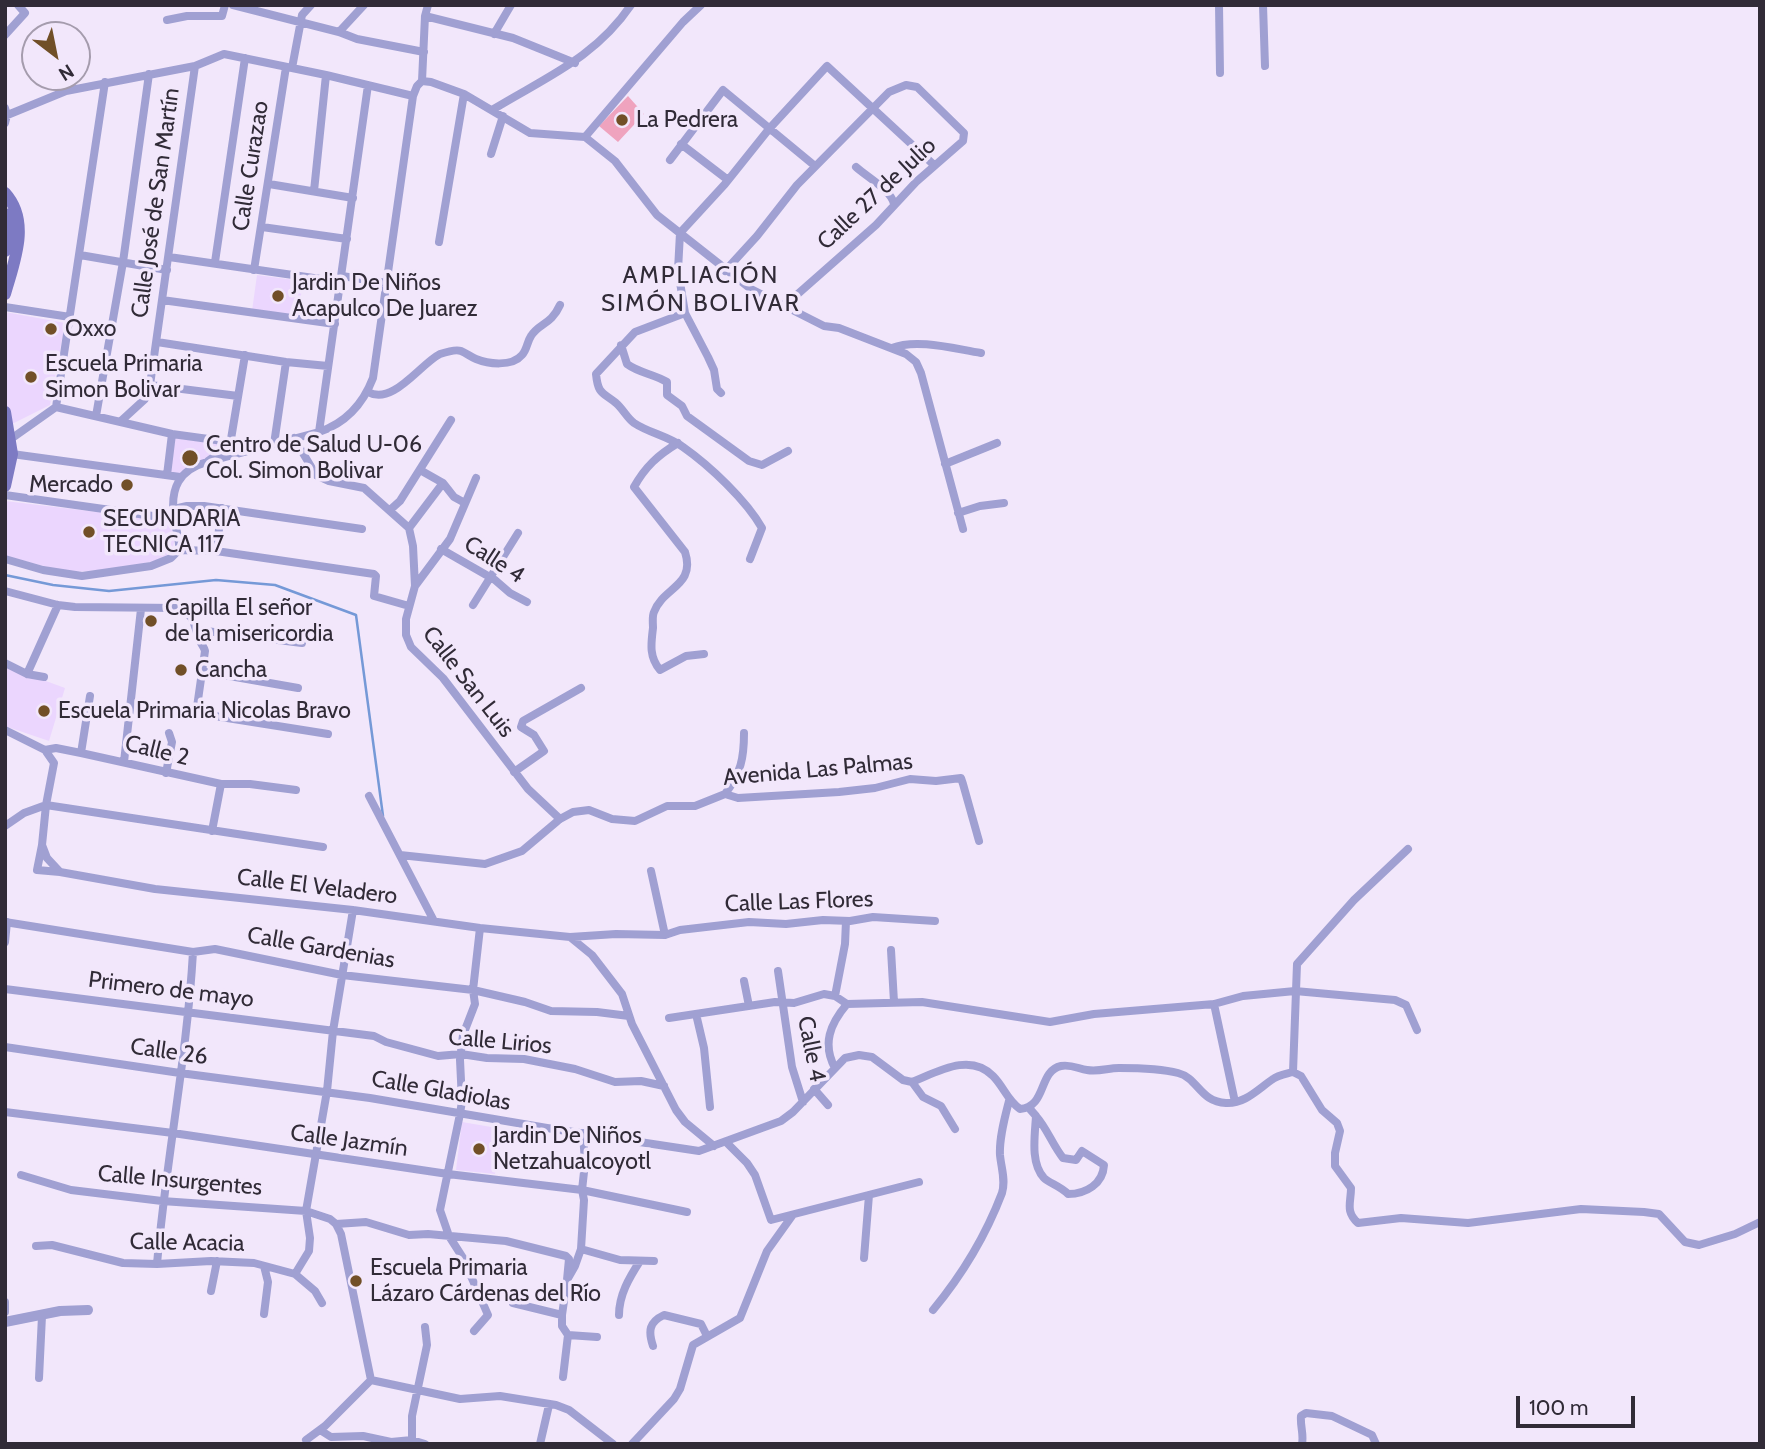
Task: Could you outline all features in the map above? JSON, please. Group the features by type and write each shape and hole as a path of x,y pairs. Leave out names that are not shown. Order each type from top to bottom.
{"main road":[{"path":"5,294 19,240 16,212 6,195"},
{"path":"5,214 8,236 5,251"},
{"path":"5,412 12,454 5,486"}],"street":[{"path":"167,20 187,16 222,16 225,5"},
{"path":"233,5 339,32 356,39 424,52"},
{"path":"289,67 301,22 311,5"},
{"path":"339,32 363,5"},
{"path":"422,82 425,16 428,5"},
{"path":"494,34 511,5"},
{"path":"492,110 575,63 606,38 631,5"},
{"path":"585,137 683,22 701,5"},
{"path":"1219,5 1220,73"},
{"path":"1263,5 1265,66"},
{"path":"5,35 22,9"},
{"path":"425,16 513,38 575,63"},
{"path":"6,115 66,91 195,66 224,54 413,96"},
{"path":"215,262 245,58"},
{"name":"Calle José de San Martín","path":"121,421 145,399 150,385 195,66"},
{"path":"721,393 717,388 714,370 685,313 678,270 680,233 827,66 934,164"},
{"name":"Calle Curazao","path":"254,270 289,67"},
{"path":"96,416 123,262 149,74"},
{"path":"314,191 326,75"},
{"path":"8,441 56,407 105,82"},
{"path":"179,550 174,509 180,477 195,465 233,450 274,444 336,426 348,417 368,391 373,378 413,96 422,82 431,82 464,94 520,129 585,137 615,161 657,215 751,289 824,326 838,328 906,354 915,362 921,373 963,529"},
{"path":"319,432 368,85"},
{"name":"Calle 27 de Julio","path":"783,307 876,225 934,164 965,137 917,87 905,85 889,92 872,109"},
{"path":"670,160 723,90 815,166"},
{"path":"439,242 464,94"},
{"path":"725,271 797,185 872,109"},
{"path":"491,154 503,116"},
{"path":"681,144 728,180"},
{"path":"856,167 889,194 894,204"},
{"path":"269,184 354,198"},
{"path":"262,227 347,239"},
{"path":"80,255 167,270"},
{"path":"169,257 254,270 387,283"},
{"path":"162,300 335,324"},
{"path":"368,391 374,395 388,393 442,353 460,350 476,359 492,363 511,362 524,353 531,335 555,316 560,305"},
{"path":"5,307 70,317"},
{"path":"685,313 635,332 621,345 596,374 601,394 616,403 633,422 678,443 722,482 756,518 762,528 750,559"},
{"path":"156,342 328,366"},
{"path":"892,348 917,344 981,353"},
{"path":"621,345 626,364 667,382 667,395 682,405 687,416 749,461 762,465 788,451"},
{"path":"233,450 245,355"},
{"path":"274,444 286,362"},
{"path":"150,385 238,396"},
{"path":"56,407 172,434 223,441 233,450"},
{"path":"390,510 400,501 451,420"},
{"path":"167,475 172,434"},
{"path":"294,438 316,475 329,481 365,488 409,528 413,546 415,586"},
{"path":"678,443 660,454 634,486 685,552 689,564 676,587 653,612 650,648 660,670 686,656 704,654"},
{"path":"945,464 997,443"},
{"path":"12,454 180,477"},
{"path":"420,470 443,483 454,497 465,503"},
{"name":"Calle San Luis","path":"476,478 450,539 415,586 405,628 411,647 443,678 514,772 542,804 561,819"},
{"path":"409,528 443,483"},
{"path":"5,495 174,519"},
{"path":"958,513 980,506 1004,503"},
{"path":"174,509 187,506 222,508 362,529"},
{"path":"216,551 222,508"},
{"path":"473,604 519,533"},
{"name":"Calle 4","path":"441,549 527,602"},
{"path":"5,559 43,570 82,576 151,566 170,558 179,550 216,551 376,574 374,596 409,606"},
{"path":"5,591 58,605 178,608 189,614 205,650 198,711 202,714 328,734"},
{"path":"27,674 58,605"},
{"path":"124,762 141,609"},
{"path":"198,630 302,643"},
{"path":"5,663 27,674 44,677"},
{"path":"201,671 298,688"},
{"path":"514,772 544,751 534,735 521,727 523,721 581,688"},
{"path":"81,752 90,696"},
{"name":"Calle 2","path":"5,730 45,750 56,748 81,752 221,784 250,784 296,790"},
{"path":"166,773 172,742 169,733"},
{"path":"725,794 733,785 744,758 744,733"},
{"path":"45,750 54,763 42,845 47,858 60,872"},
{"name":"Avenida Las Palmas","path":"561,819 589,810 612,819 635,821 667,806 695,806 725,794 738,798 839,792 876,788 911,779 936,781 961,778 979,841"},
{"path":"212,831 221,784"},
{"path":"369,796 434,921"},
{"path":"5,826 24,813 46,805 323,847"},
{"path":"400,855 485,864 495,862 522,851 561,819"},
{"name":"Calle El Veladero","path":"42,845 37,870 110,883 354,909 480,928 570,937 666,935"},
{"path":"1293,1072 1297,964 1354,900 1408,849"},
{"path":"651,871 666,935"},
{"path":"322,1303 315,1292 295,1274 309,1251 306,1211 327,1091 332,1031 354,909"},
{"name":"Calle Las Flores","path":"666,935 680,930 749,922 786,924 873,917 935,921"},
{"path":"835,996 845,944 846,921"},
{"path":"5,942 6,922"},
{"name":"Calle Gardenias","path":"6,922 193,952 215,949 342,975 473,989 551,1011 629,1016"},
{"path":"474,1331 488,1315 463,1258 449,1236 440,1210 460,1114 463,1035 475,1004 473,989 480,928"},
{"path":"570,937 592,955 622,995 629,1016 680,1116 714,1146"},
{"path":"891,950 894,1002"},
{"path":"157,1264 162,1201 190,1012 193,952"},
{"name":"Calle 4","path":"778,971 792,1067 803,1102"},
{"path":"744,981 750,1006"},
{"name":"Primero de mayo","path":"5,989 332,1031"},
{"path":"669,1017 794,1003 824,994 835,996 846,1004 922,1002 1049,1022 1094,1014 1214,1004 1243,996 1294,991 1395,1000 1406,1005 1417,1030"},
{"path":"846,1004 837,1015 828,1037 828,1054 835,1068 845,1058 859,1055 872,1058 904,1080 912,1082 939,1069 974,1064 993,1076 1009,1101 1020,1109 1029,1108 1037,1102 1052,1070 1061,1066 1099,1071 1118,1068 1178,1073 1188,1077 1200,1092 1212,1101 1227,1104 1253,1094 1275,1077 1293,1072 1301,1076 1322,1110 1337,1123 1340,1131 1335,1166 1351,1188 1347,1206 1352,1218 1358,1223 1401,1218 1468,1223 1581,1209 1644,1212 1659,1214 1685,1242 1699,1245 1735,1234 1760,1222"},
{"path":"1214,1004 1235,1102"},
{"path":"696,1014 704,1048 710,1107"},
{"name":"Calle Lirios","path":"332,1031 374,1036 386,1042 438,1056 461,1054 524,1059 575,1069 615,1082 641,1081 664,1086"},
{"name":"Calle 26","path":"5,1047 327,1091"},
{"name":"Calle Gladiolas","path":"327,1091 699,1151 781,1121 835,1068"},
{"path":"912,1082 922,1097 941,1106 955,1129"},
{"path":"814,1090 828,1105"},
{"path":"933,1310 949,1292 972,1257 1002,1192 1004,1169 1000,1155 1009,1101"},
{"path":"1029,1108 1036,1116 1050,1133 1053,1145 1063,1158 1076,1160 1082,1151 1104,1165 1103,1175 1093,1186 1081,1194 1068,1194 1059,1185 1045,1180 1036,1165 1036,1116"},
{"name":"Calle Jazmín","path":"5,1112 582,1190 687,1212"},
{"path":"567,1280 581,1249 585,1163 583,1133"},
{"path":"726,1142 755,1175 771,1220 919,1182"},
{"name":"Calle Insurgentes","path":"21,1175 71,1190 162,1201 306,1211 330,1219 336,1224"},
{"path":"864,1258 869,1195"},
{"path":"632,1444 680,1389 693,1345 740,1318 762,1259 792,1216"},
{"path":"371,1380 341,1234 336,1224 366,1222 409,1235 506,1241 566,1256 569,1259 562,1326 568,1335 563,1377"},
{"name":"Calle Acacia","path":"36,1246 52,1245 122,1263 254,1263 295,1274"},
{"path":"581,1249 620,1260 654,1261"},
{"path":"211,1291 218,1261"},
{"path":"619,1315 624,1290 640,1261"},
{"path":"264,1266 268,1282 264,1314"},
{"path":"5,1302 5,1312"},
{"path":"513,1303 562,1315"},
{"path":"5,1322 60,1311 88,1310"},
{"path":"653,1346 649,1331 655,1320 664,1315 701,1324 707,1336"},
{"path":"39,1378 42,1316"},
{"path":"412,1440 412,1416 427,1345 425,1326"},
{"path":"568,1335 597,1337"},
{"path":"371,1380 460,1399 500,1396 569,1410 613,1444"},
{"path":"306,1440 320,1430 371,1380"},
{"path":"540,1444 549,1405"},
{"path":"1302,1444 1304,1434 1300,1423 1301,1416 1306,1413 1341,1419 1372,1435 1376,1444"},
{"path":"320,1430 331,1437 363,1436 391,1443 412,1440 425,1444"}],"shaded area":[{"name":"La Pedrera","path":"628,96 644,114 618,142 599,126"},
{"name":"Jardin De Niños Acapulco De Juarez","path":"257,275 303,281 298,317 252,311"},
{"name":"Escuela Primaria Simon Bolivar","path":"5,312 65,323 50,405 12,424 5,401"},
{"name":"Centro de Salud U-06 Col. Simon Bolivar","path":"174,438 218,444 217,452 180,476 169,474"},
{"name":"SECUNDARIA TECNICA 117","path":"5,501 148,518 171,525 175,538 172,552 158,560 123,568 77,572 5,556"},
{"path":"5,666 65,688 49,741 5,726"},
{"name":"Jardin De Niños Netzahualcoyotl","path":"462,1122 503,1129 495,1174 456,1170"}],"waterway":[{"path":"5,575 53,585 109,591 216,580 275,585 356,615 383,816"}],"place":[{"name":"La Pedrera","path":"622,120"},
{"name":"Jardin De Niños Acapulco De Juarez","path":"278,296"},
{"name":"Oxxo","path":"51,329"},
{"name":"Escuela Primaria Simon Bolivar","path":"31,377"},
{"name":"Centro de Salud U-06 Col. Simon Bolivar","path":"190,458"},
{"name":"Mercado","path":"127,485"},
{"name":"SECUNDARIA TECNICA 117","path":"89,532"},
{"name":"Capilla El señor de la misericordia","path":"151,621"},
{"name":"Cancha","path":"181,670"},
{"name":"Escuela Primaria Nicolas Bravo","path":"44,711"},
{"name":"Jardin De Niños Netzahualcoyotl","path":"479,1149"},
{"name":"Escuela Primaria Lázaro Cárdenas del Río","path":"356,1281"}],"district":[{"name":"AMPLIACIÓN SIMÓN BOLIVAR","path":"701,290"}]}
